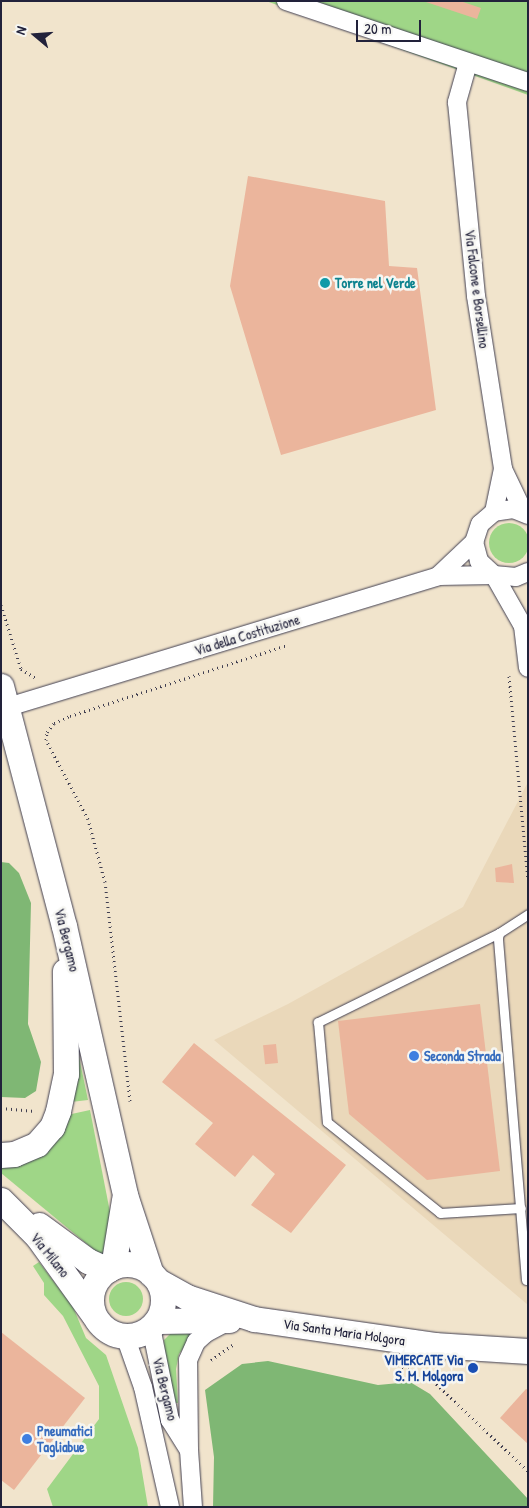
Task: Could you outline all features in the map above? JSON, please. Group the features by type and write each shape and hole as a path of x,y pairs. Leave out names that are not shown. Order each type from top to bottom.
{"street":[{"path":"286,1 528,82"},
{"name":"Via Falcone e Borsellino","path":"468,63 457,102 476,296 503,469 525,513"},
{"path":"494,512 503,469"},
{"path":"523,626 494,575 479,561 474,542 480,524 494,512 504,509 525,513"},
{"name":"Via della Costituzione","path":"5,697 64,691 438,576 474,542"},
{"path":"438,576 494,575 516,578 528,572"},
{"path":"528,605 523,626 528,668"},
{"name":"Via Bergamo","path":"5,697 64,926 125,1195 155,1277"},
{"path":"1,1155 14,1154 37,1144 52,1127 58,1111 66,1074 64,926"},
{"name":"Via Bergamo","path":"110,1268 125,1195"},
{"name":"Via Milano","path":"1,1198 88,1261 110,1268"},
{"name":"Via Milano","path":"1,1198 61,1267 94,1315"},
{"path":"135,1265 155,1277 163,1301 154,1324 139,1334 125,1336 106,1330 94,1315 92,1292 98,1278 110,1268 135,1265"},
{"name":"Via Santa Maria Molgora","path":"155,1277 187,1298 241,1327"},
{"name":"Via Bergamo","path":"154,1324 170,1420 189,1450 193,1507"},
{"name":"Via Santa Maria Molgora","path":"154,1324 241,1327 528,1352"},
{"path":"189,1450 188,1360 196,1342 206,1333 241,1327"},
{"name":"Via Bergamo","path":"125,1336 143,1387 168,1503"},
{"name":"Via Santa Maria Molgora","path":"434,1345 528,1366"}],"lane":[{"path":"521,1208 440,1213 327,1122 318,1022 498,933 528,914"},
{"path":"498,933 526,1280"}],"path":[{"path":"1,605 21,669 42,680"},
{"path":"131,1108 105,882 88,819 46,740 54,723 70,716 294,643"},
{"path":"508,667 528,880"},
{"path":"64,691 70,716"},
{"path":"188,1386 241,1327"},
{"path":"391,1363 429,1378 528,1471"}],"shaded area":[{"path":"528,782 528,1305 214,1040 288,1004 463,907"}],"green space":[{"path":"266,1 528,1 528,95 383,43"},
{"path":"513,523 520,526 526,532 529,543 528,551 520,560 513,563 505,563 498,560 490,551 489,539 492,532 501,524"},
{"path":"1,862 9,863 19,873 31,903 28,1024 41,1062 36,1091 25,1098 1,1097"},
{"path":"78,1052 88,1100 71,1102"},
{"path":"90,1110 110,1212 103,1254 99,1254 1,1173 1,1165 67,1115"},
{"path":"39,1262 73,1307 86,1338 106,1355 138,1448 148,1507 53,1507 47,1489 99,1419 99,1386 63,1316 44,1295 44,1283 33,1266"},
{"path":"126,1282 138,1287 143,1299 138,1311 126,1316 114,1311 109,1299 114,1287"},
{"path":"171,1333 196,1333 179,1354 176,1369 178,1403 174,1403 166,1376 164,1340"},
{"path":"268,1361 378,1385 410,1382 430,1394 528,1499 528,1507 213,1507 214,1457 205,1390 242,1364"}],"building":[{"path":"423,1 460,1 481,8 477,19"},
{"path":"248,176 385,201 389,266 417,268 436,410 281,455 230,286"},
{"path":"512,864 514,883 496,882 495,868"},
{"path":"480,1004 500,1171 427,1180 349,1114 338,1021"},
{"path":"194,1043 346,1165 291,1233 251,1205 275,1174 253,1155 235,1177 195,1144 213,1123 162,1082"},
{"path":"276,1044 278,1063 265,1064 263,1045"},
{"name":"Pneumatici Tagliabue","path":"1,1332 85,1398 14,1490 1,1480"},
{"path":"526,1389 528,1390 528,1444 500,1418"}],"place":[{"name":"Torre nel Verde","path":"325,283"},
{"name":"Seconda Strada","path":"414,1056"},
{"name":"VIMERCATE Via S. M. Molgora","path":"473,1368"},
{"name":"Pneumatici Tagliabue","path":"27,1439"}]}
